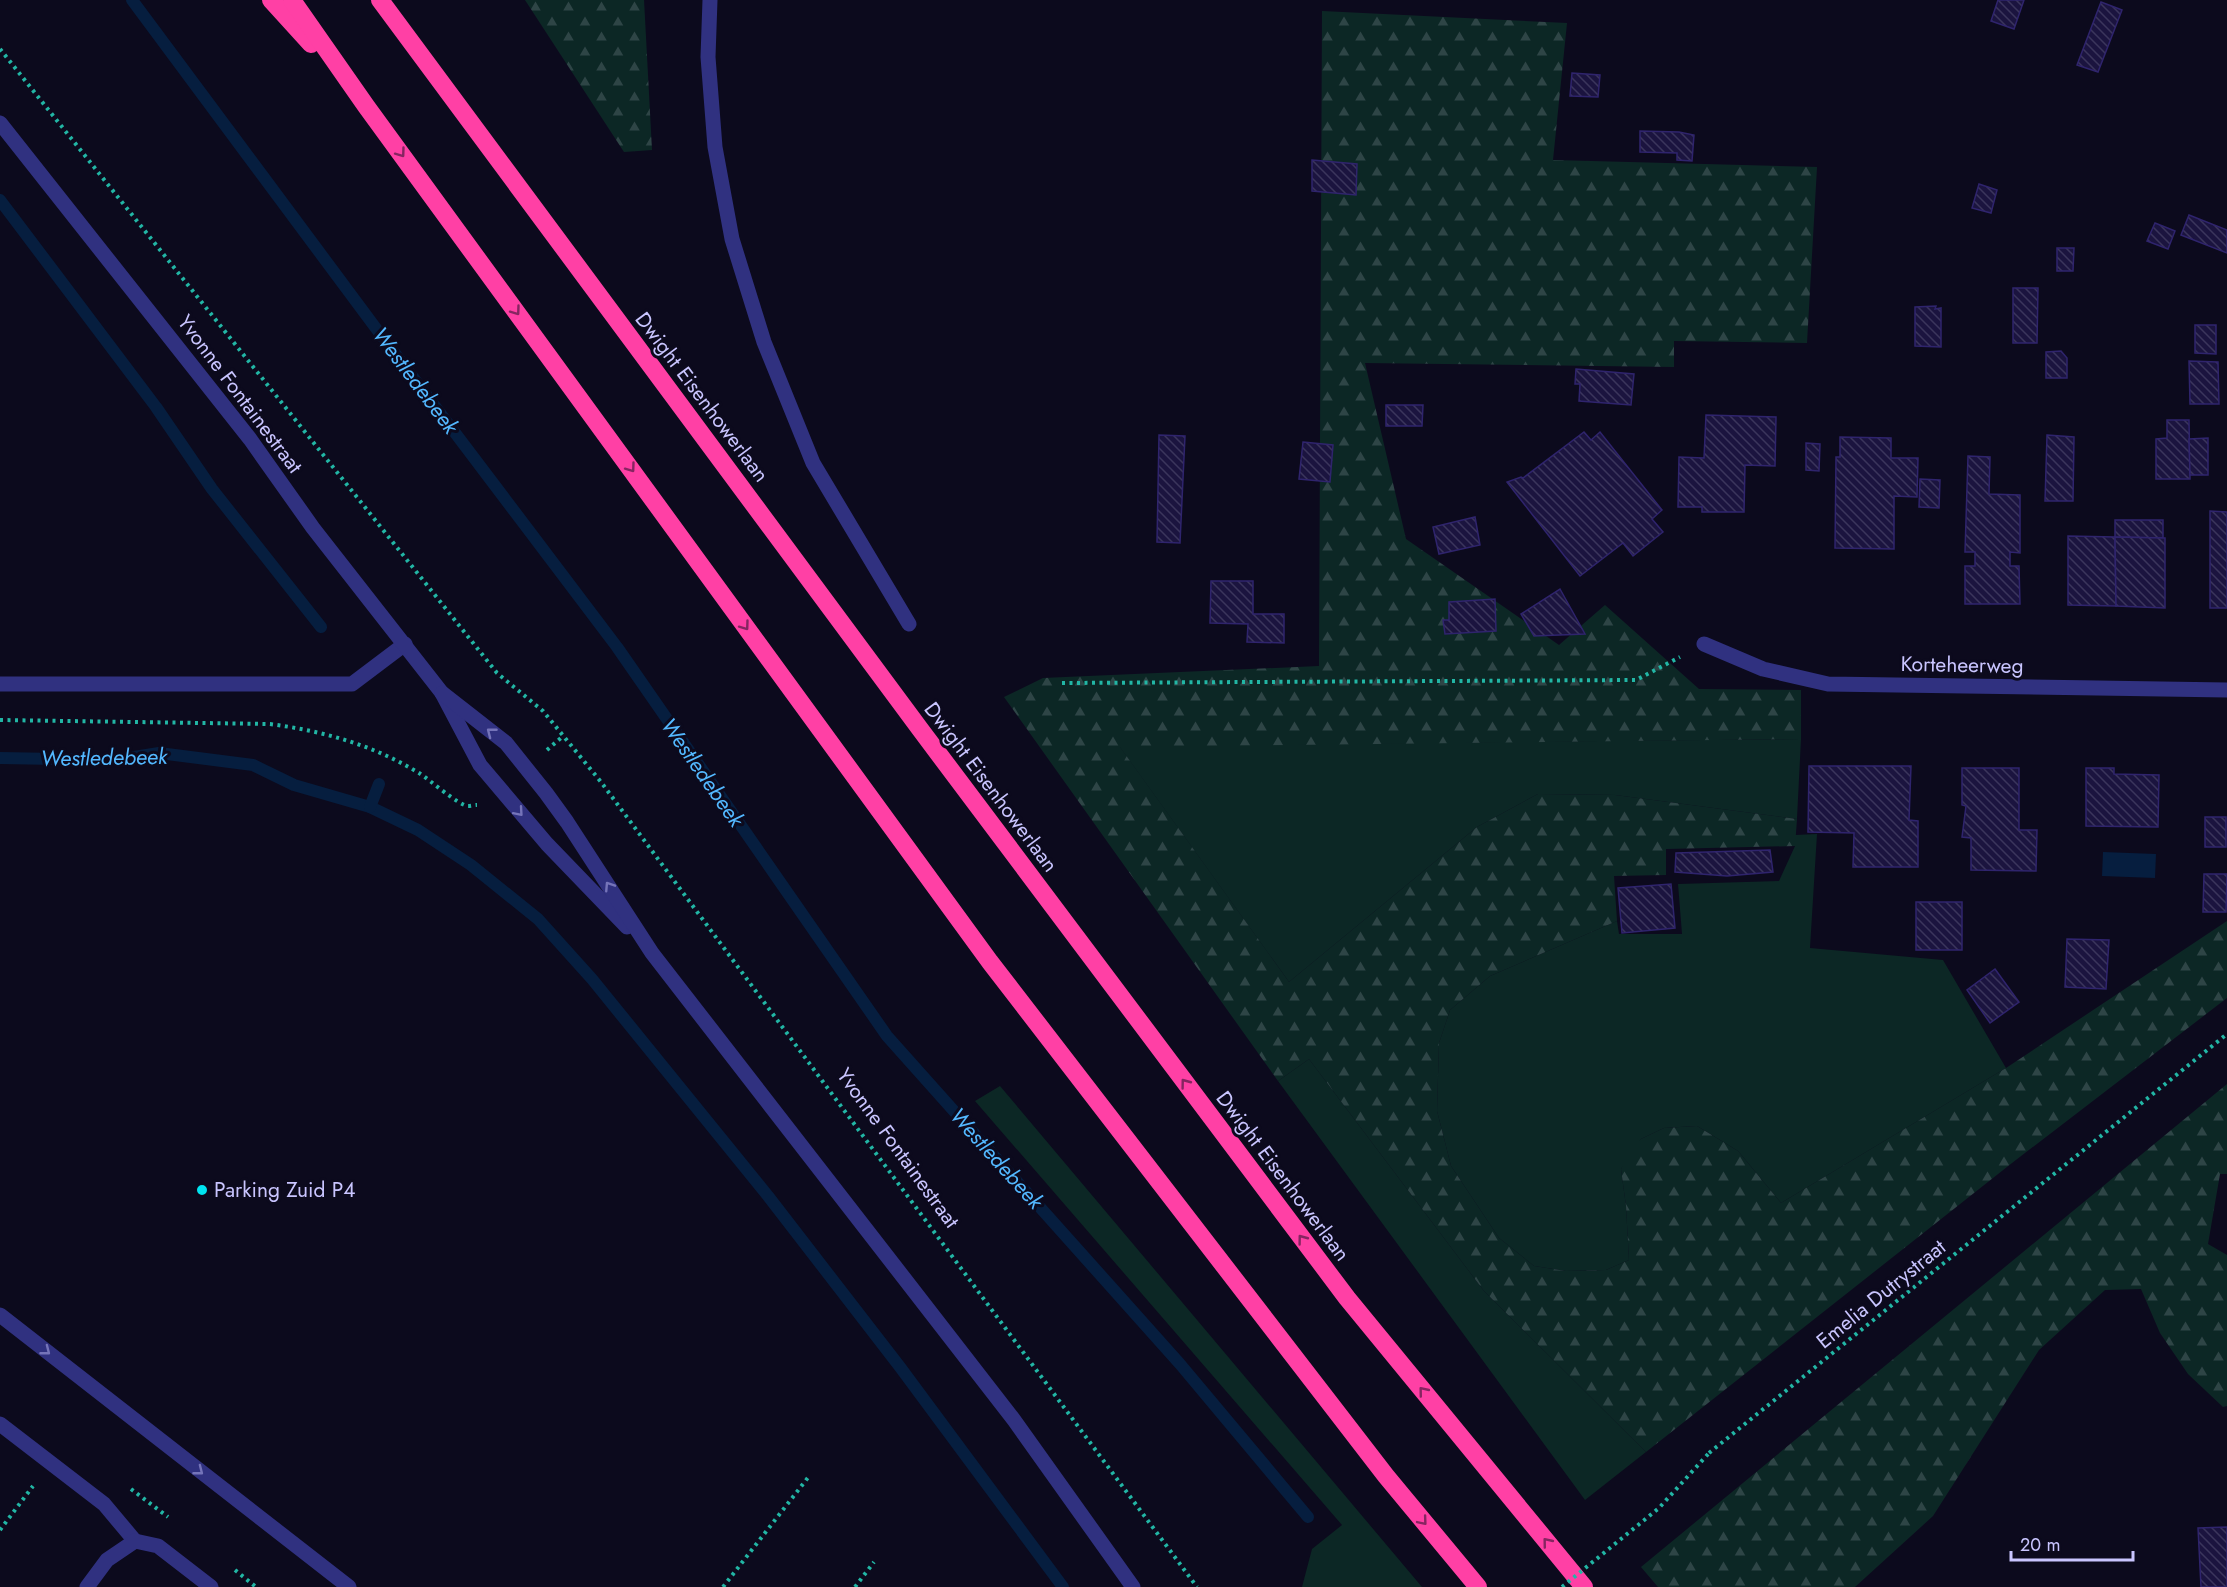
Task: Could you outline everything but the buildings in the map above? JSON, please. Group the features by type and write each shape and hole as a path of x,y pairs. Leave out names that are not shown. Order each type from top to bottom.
{"highway":[{"path":"271,0 366,106"},
{"path":"292,0 366,106 990,962 1386,1476 1478,1587"},
{"name":"Dwight Eisenhowerlaan","path":"380,0 927,738 1347,1298 1584,1587"}],"street":[{"path":"710,0 708,57 715,147 732,239 764,342 813,463 909,624"},
{"name":"Yvonne Fontainestraat","path":"0,123 250,439 314,528 442,693 480,765 547,844 652,953"},
{"path":"0,684 352,684 405,644"},
{"name":"Korteheerweg","path":"1704,644 1762,669 1828,684 2227,690"},
{"name":"Yvonne Fontainestraat","path":"442,693 506,743 546,793 652,953 1014,1420 1133,1587"},
{"path":"0,1315 349,1587"},
{"path":"0,1424 104,1504 135,1541 158,1546 211,1587"},
{"path":"87,1587 107,1560 135,1541"}],"path":[{"name":"Yvonne Fontainestraat","path":"0,49 496,673 543,711 601,782 1197,1587"},
{"path":"1062,683 1636,680 1704,644"},
{"path":"0,720 270,724 309,729 384,754 418,772 458,802 468,806 478,804 499,789"},
{"name":"Emelia Dutrystraat","path":"1562,1587 1659,1508 1709,1453 2227,1034"},
{"path":"723,1587 810,1475"},
{"path":"0,1530 36,1483"},
{"path":"128,1486 173,1522"},
{"path":"855,1587 874,1562"},
{"path":"228,1565 256,1587"}],"green space":[{"path":"525,0 644,0 652,150 624,152"},
{"path":"1322,11 1567,23 1553,160 1817,167 1807,343 1674,341 1674,367 1365,363 1406,539 1559,645 1605,605 1699,689 1801,690 1801,739 1120,747 1289,982 1477,827 1538,794 1615,795 1797,819 1795,846 1666,849 1666,875 1614,876 1617,921 1490,976 1450,1010 1439,1043 1437,1111 1451,1166 1499,1238 1534,1266 1566,1271 1606,1270 1629,1260 1621,1169 1629,1152 1641,1139 1664,1128 1697,1126 1738,1151 1781,1203 2006,1068 2227,921 2227,998 2012,1163 1646,1452 1484,1291 1309,1059 1278,1081 1004,697 1043,678 1319,666"},
{"path":"1801,739 1797,819 1615,795 1538,794 1477,827 1289,982 1119,746"},
{"path":"1817,834 1810,948 1943,960 2006,1068 1781,1203 1738,1151 1697,1126 1664,1128 1641,1139 1621,1169 1629,1260 1606,1270 1566,1271 1534,1266 1499,1238 1451,1166 1437,1111 1439,1043 1450,1010 1490,976 1617,921 1619,934 1682,934 1678,884 1779,881 1795,846 1795,835"},
{"path":"1309,1059 1484,1291 1646,1452 1585,1500 1278,1081"},
{"path":"2227,1084 2227,1174 2220,1174 2208,1244 2227,1255 2227,1406 2223,1407 2188,1374 2160,1333 2141,1289 2105,1290 2039,1350 1933,1516 1855,1587 1658,1587 1641,1567"},
{"path":"1000,1086 1422,1587 1302,1587 1312,1549 1342,1525 975,1101"}],"water":[{"path":"2103,852 2156,854 2155,878 2102,876"}],"waterway":[{"name":"Westledebeek","path":"132,0 617,647 887,1036 1180,1364 1308,1517"},
{"path":"0,200 156,407 212,489 321,627"},
{"name":"Westledebeek","path":"0,758 115,760 159,753 253,765 294,785 370,807 418,830 471,865 538,919 592,979 768,1196 900,1367 1063,1587"},
{"path":"370,807 379,784"}],"place":[{"name":"Parking Zuid P4","path":"202,1190"}]}
